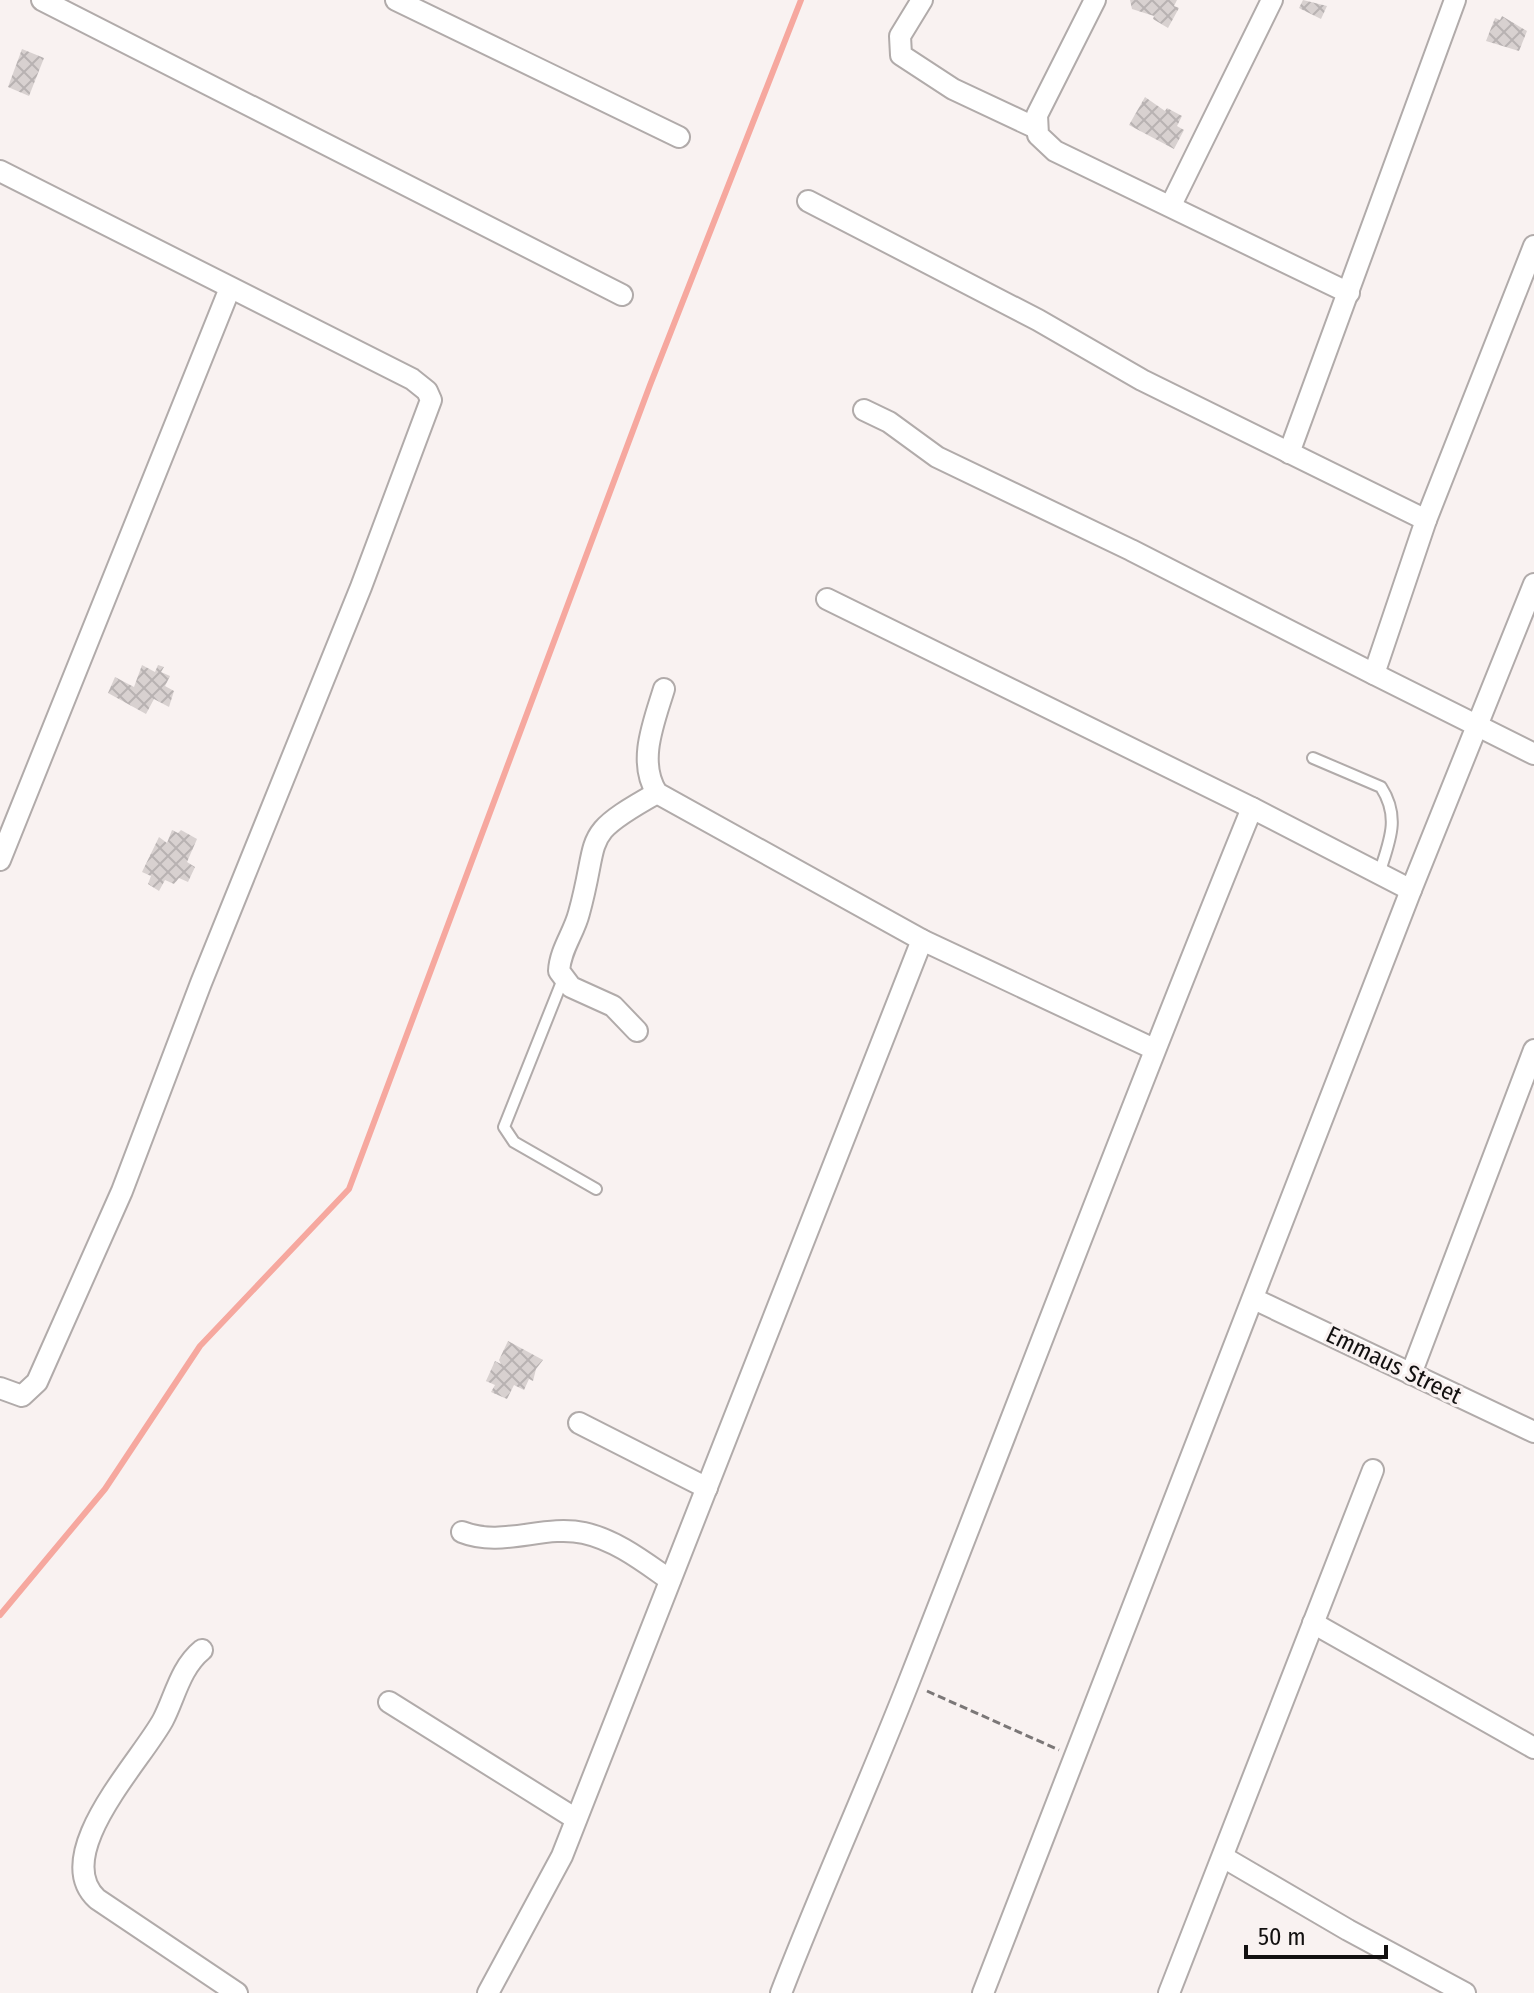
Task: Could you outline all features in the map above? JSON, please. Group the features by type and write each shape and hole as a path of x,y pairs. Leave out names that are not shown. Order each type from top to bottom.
{"street":[{"path":"42,0 622,295"},
{"path":"396,0 679,137"},
{"path":"922,0 898,42 906,61 953,89 1036,128"},
{"path":"1095,0 1041,106 1036,128 1038,135 1055,151 1349,293"},
{"path":"1171,205 1272,0"},
{"path":"1289,453 1455,0"},
{"path":"0,171 412,379 427,391 431,400 361,587 117,1204 37,1382 22,1396 0,1388"},
{"path":"808,201 1038,320 1142,380 1426,520"},
{"path":"1374,674 1426,520 1534,246"},
{"path":"0,860 230,288"},
{"path":"864,410 889,422 937,457 1131,550 1534,754"},
{"path":"983,1993 1411,890 1534,584"},
{"path":"827,599 1252,808 1411,890"},
{"path":"664,689 653,723 647,769 657,793 922,940 1154,1049"},
{"path":"637,1031 613,1006 571,987 563,979 560,961 580,911 590,856 599,831 623,810 657,793"},
{"path":"781,1993 836,1851 909,1683 1154,1049 1252,808"},
{"path":"488,1993 547,1888 576,1819 922,940"},
{"path":"1411,1374 1534,1050"},
{"name":"Emmaus Street","path":"1254,1299 1534,1432"},
{"path":"579,1423 707,1488"},
{"path":"1169,1993 1373,1470"},
{"path":"462,1532 492,1539 583,1532 624,1548 670,1580"},
{"path":"1313,1623 1534,1748"},
{"path":"202,1650 186,1669 158,1727 98,1818 84,1862 85,1879 88,1891 97,1899 237,1993"},
{"path":"389,1702 576,1819"},
{"path":"1223,1857 1465,1993"}],"lane":[{"path":"1313,758 1381,787 1387,797 1394,826 1379,874"},
{"path":"563,979 504,1127 514,1142 596,1189"}],"path":[{"path":"909,1683 1075,1757"}],"building":[{"path":"1130,0 1177,0 1174,6 1179,8 1168,28 1153,19 1154,16 1132,9"},
{"path":"1303,0 1327,6 1321,19 1299,8"},
{"path":"1502,16 1527,31 1519,51 1486,41 1495,18 1500,20"},
{"path":"22,49 44,58 29,96 8,87"},
{"path":"1145,97 1165,111 1167,108 1182,116 1177,126 1184,130 1174,149 1129,125"},
{"path":"142,665 155,672 158,665 164,667 161,672 170,676 165,686 174,691 169,707 154,699 146,714 108,693 115,677 134,687"},
{"path":"172,830 178,833 181,830 197,839 187,862 195,867 188,882 179,878 174,884 165,880 159,891 148,884 151,876 142,872 159,837 167,843"},
{"path":"508,1341 543,1360 536,1369 533,1381 529,1379 524,1390 514,1385 507,1399 491,1392 495,1385 486,1381 495,1361 501,1364 499,1360"}],"waterway":[{"path":"0,1615 105,1489 200,1346 349,1189 650,385 801,0"}]}
